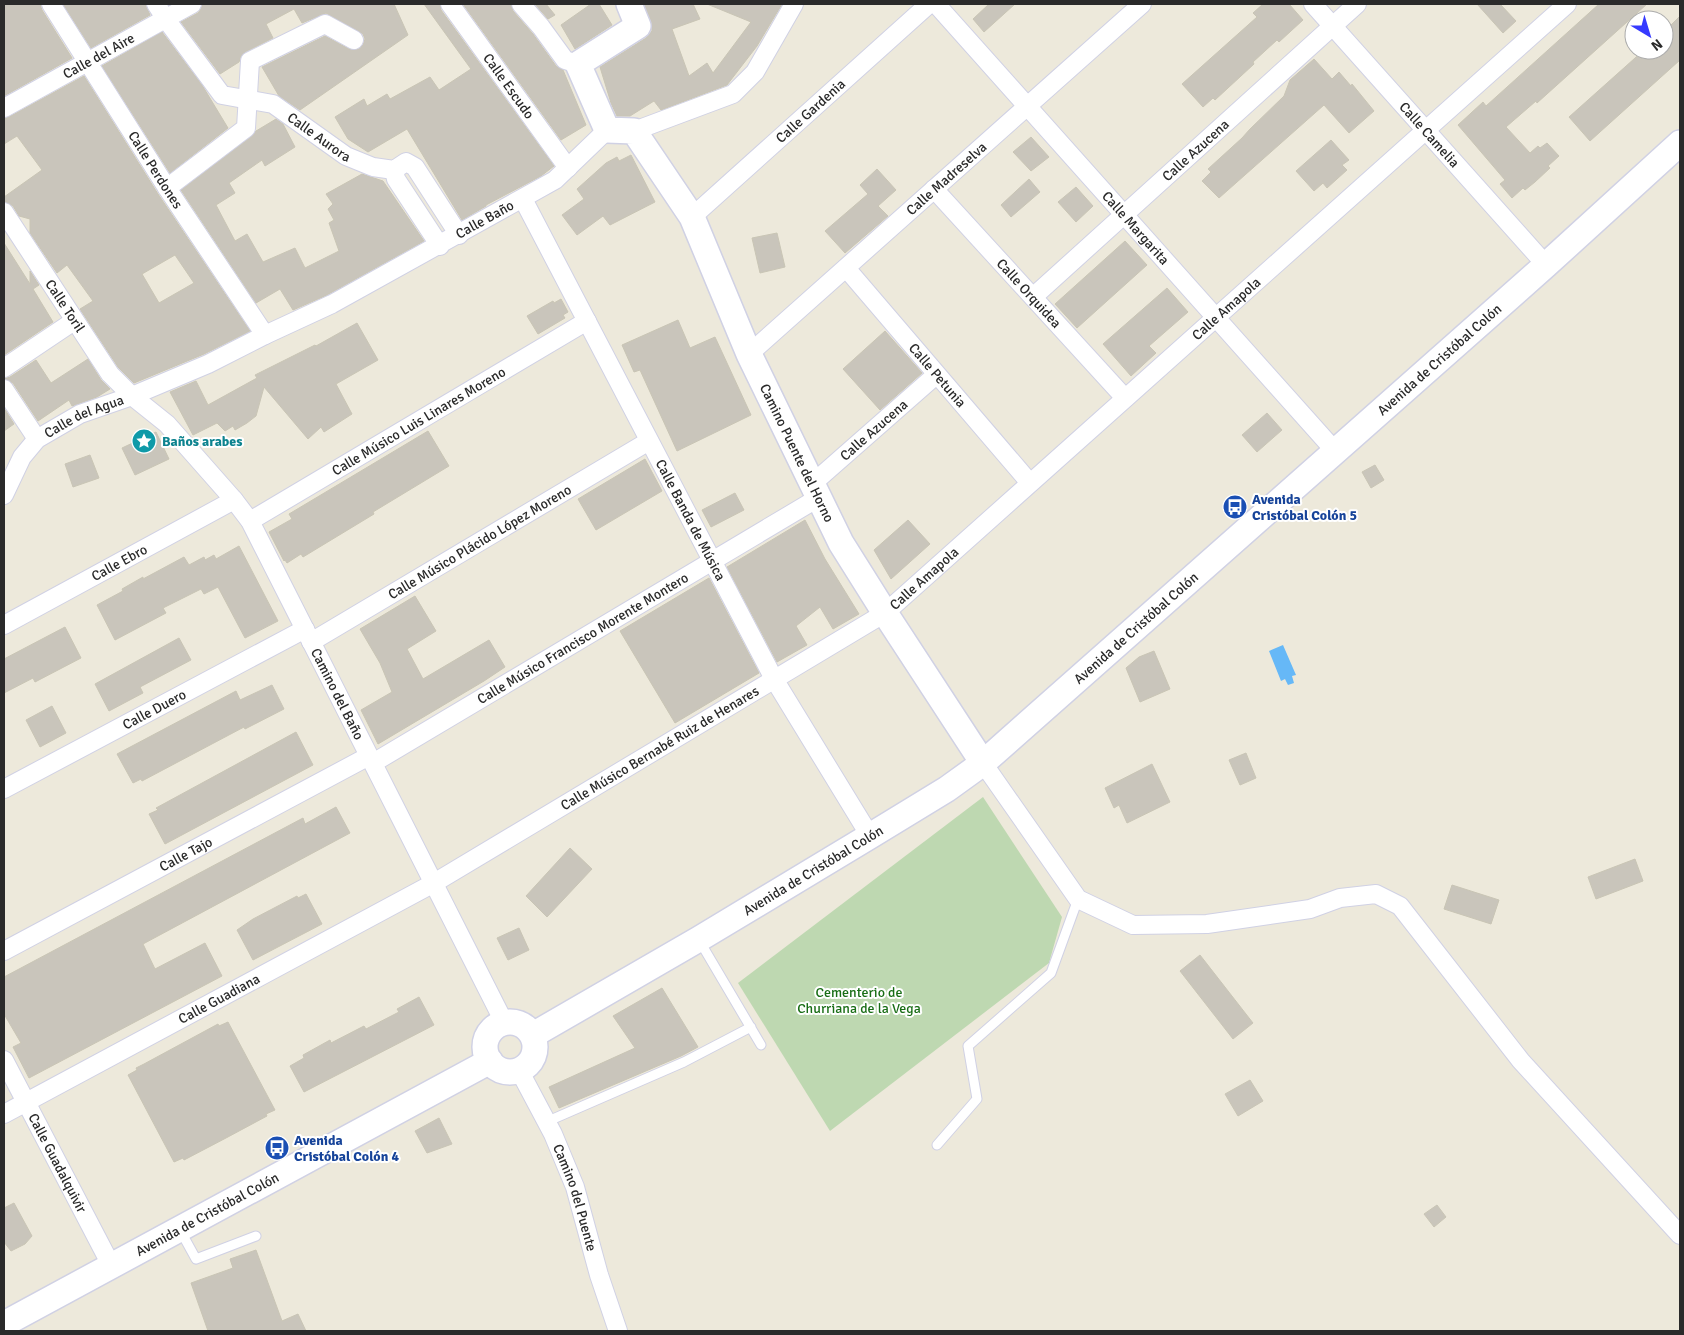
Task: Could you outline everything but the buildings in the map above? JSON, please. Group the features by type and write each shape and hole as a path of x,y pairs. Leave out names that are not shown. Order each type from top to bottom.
{"main road":[{"path":"629,4 638,26 578,64 607,130 634,131"},
{"name":"Camino Puente del Horno","path":"634,131 692,217 749,354 841,544 983,763"},
{"name":"Avenida de Cristóbal Colón","path":"533,1035 870,836 947,789 983,763 1546,265 1680,143"},
{"path":"504,1022 521,1024 533,1035 536,1043 535,1052 526,1066 519,1070 511,1072 495,1067 486,1053 487,1037 492,1030 504,1022"},
{"name":"Avenida de Cristóbal Colón","path":"4,1324 490,1060"}],"street":[{"name":"Calle Perdones","path":"51,4 167,188 265,335"},
{"name":"Calle del Aire","path":"4,108 87,62 161,11 192,4"},
{"name":"Calle Escudo","path":"450,4 568,168"},
{"path":"521,4 541,27 565,60 578,64"},
{"path":"634,131 733,94 755,72 794,4"},
{"name":"Calle Gardenia","path":"692,217 929,4"},
{"name":"Calle Margarita","path":"936,4 1335,451"},
{"name":"Calle Madreselva","path":"749,354 1142,4"},
{"name":"Calle Camelia","path":"1313,4 1546,265"},
{"name":"Calle Azucena","path":"1032,297 1357,4"},
{"name":"Calle Amapola","path":"885,613 1568,4"},
{"name":"Calle Aurora","path":"161,11 222,95 273,104 346,156 373,167 394,170 406,162 415,167 459,235"},
{"path":"167,188 246,128 250,61 325,24 354,40"},
{"name":"Calle Baño","path":"132,396 208,364 332,304 440,246 555,180 607,130"},
{"path":"394,170 396,179 440,246"},
{"name":"Calle Orquidea","path":"934,189 1125,398"},
{"name":"Calle Banda de Música","path":"523,199 774,679 870,836"},
{"name":"Calle Toril","path":"4,212 110,374 132,396"},
{"name":"Calle Petunia","path":"846,268 1030,483"},
{"path":"4,368 74,321"},
{"name":"Calle Músico Luis Linares Moreno","path":"250,521 587,321"},
{"name":"Calle Azucena","path":"815,491 936,375"},
{"name":"Calle del Agua","path":"4,389 37,439"},
{"name":"Calle del Agua","path":"4,496 22,457 37,439 80,414 132,396"},
{"name":"Camino del Baño","path":"132,396 167,424 250,521 504,1022"},
{"name":"Calle Músico Plácido López Moreno","path":"308,636 649,441"},
{"name":"Calle Músico Francisco Morente Montero","path":"371,760 711,561 815,491"},
{"name":"Calle Ebro","path":"4,625 234,500"},
{"name":"Calle Músico Bernabé Ruiz de Henares","path":"434,883 885,613"},
{"name":"Calle Duero","path":"4,789 308,636"},
{"name":"Calle Tajo","path":"4,951 371,760"},
{"path":"983,763 1078,899 1132,925 1206,924 1310,909 1340,898 1376,894 1400,906 1520,1061 1680,1236"},
{"name":"Calle Guadiana","path":"4,1114 434,883"},
{"name":"Calle Guadalquivir","path":"4,1060 111,1265"},
{"name":"Camino del Puente","path":"519,1070 546,1122 575,1187 599,1275 618,1331"}],"lane":[{"path":"937,1145 977,1099 968,1046 1051,973 1078,899"},
{"path":"698,939 761,1045"},
{"path":"546,1122 684,1062 751,1027"},
{"path":"179,1228 196,1259 256,1236"}],"green space":[{"name":"Cementerio de Churriana de la Vega","path":"983,797 1062,917 1049,963 830,1131 738,983"}],"water":[{"path":"1283,645 1296,675 1292,676 1294,683 1288,685 1285,679 1281,681 1269,651"}],"place":[{"name":"Baños arabes","path":"144,441"},
{"name":"Avenida Cristóbal Colón 5","path":"1235,507"},
{"name":"Avenida Cristóbal Colón 4","path":"277,1148"}]}
